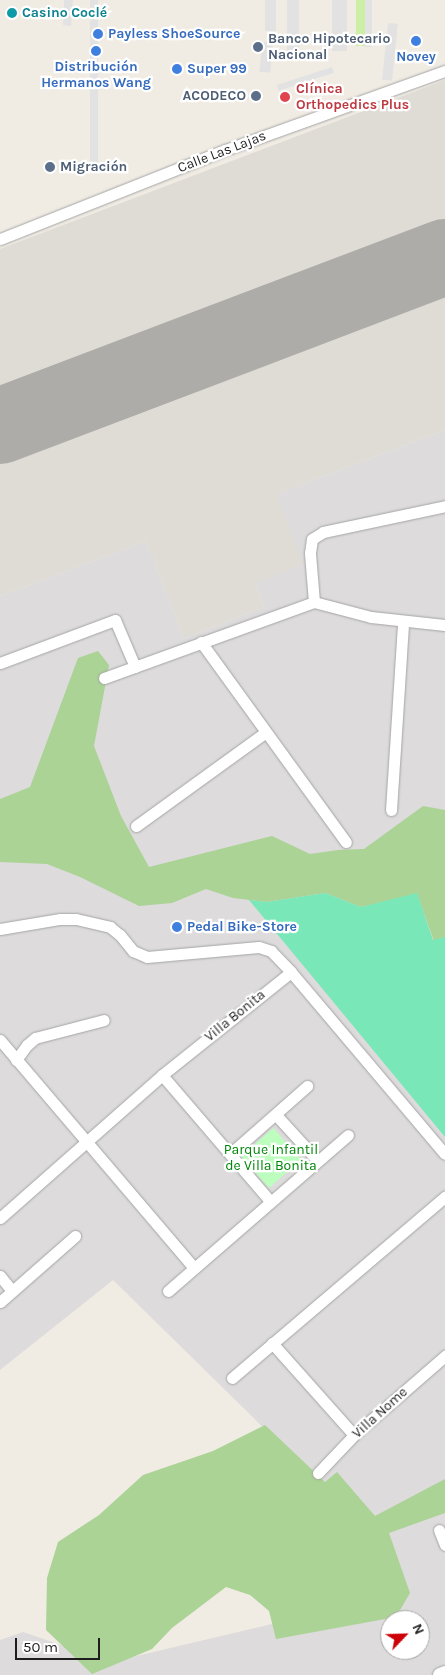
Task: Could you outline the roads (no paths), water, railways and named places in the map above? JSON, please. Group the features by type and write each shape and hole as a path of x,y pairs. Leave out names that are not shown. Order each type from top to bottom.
{"street":[{"name":"Calle Las Lajas","path":"0,238 225,150 445,71"},
{"path":"314,602 310,553 312,539 323,532 445,506"},
{"path":"104,678 314,602 371,617 403,622 445,625"},
{"path":"0,663 115,620 136,667"},
{"path":"391,810 403,622"},
{"path":"201,642 346,842"},
{"path":"136,826 266,732"},
{"path":"0,929 60,919 76,919 110,927 120,934 133,951 147,957 259,947 271,951 291,972 445,1154"},
{"name":"Villa Bonita","path":"0,1218 86,1140 162,1075 291,972"},
{"path":"16,1060 26,1045 35,1038 104,1020"},
{"path":"0,1040 193,1267"},
{"path":"162,1075 270,1201"},
{"path":"230,1154 307,1086"},
{"path":"276,1115 318,1161"},
{"path":"168,1291 193,1267 348,1135"},
{"path":"232,1378 445,1196"},
{"path":"0,1302 75,1236"},
{"path":"0,1276 12,1291"},
{"path":"272,1343 354,1436"},
{"name":"Villa Nome","path":"318,1473 354,1436 445,1356"},
{"path":"439,1530 445,1545"},
{"path":"440,1675 445,1673"}],"place":[{"name":"Casino Coclé","path":"12,13"},
{"name":"Payless ShoeSource","path":"98,34"},
{"name":"Novey","path":"416,41"},
{"name":"Banco Hipotecario Nacional","path":"258,47"},
{"name":"Distribución Hermanos Wang","path":"96,51"},
{"name":"Super 99","path":"177,69"},
{"name":"ACODECO","path":"256,96"},
{"name":"Clínica Orthopedics Plus","path":"285,97"},
{"name":"Migración","path":"50,167"},
{"name":"Pedal Bike-Store","path":"177,927"}],"park label":[{"name":"Parque Infantil de Villa Bonita","path":"271,1158"}]}
